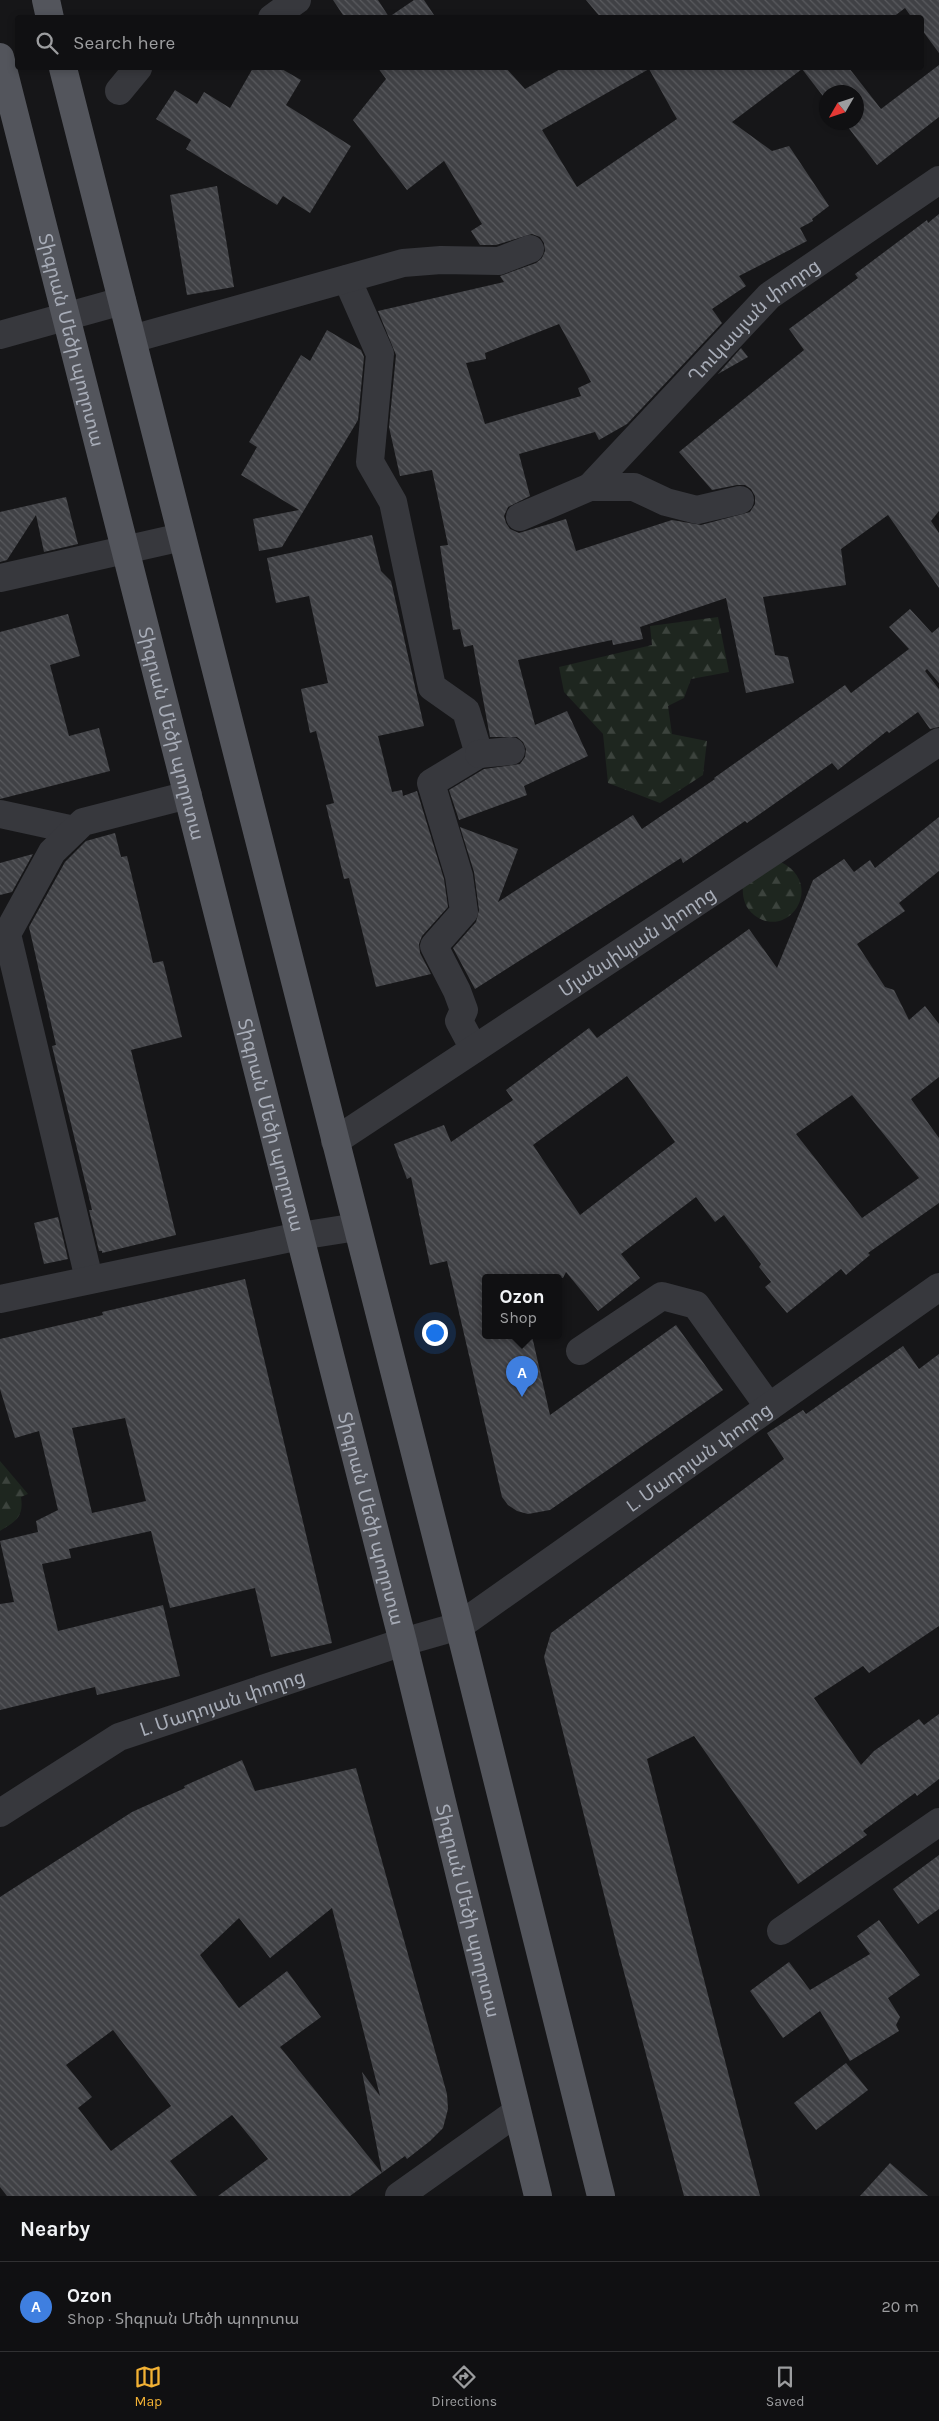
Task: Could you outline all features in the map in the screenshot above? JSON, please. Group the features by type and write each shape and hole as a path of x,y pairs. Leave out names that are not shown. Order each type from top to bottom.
{"main road":[{"path":"46,0 49,15"},
{"name":"Տիգրան Մեծի պողոտա","path":"0,57 403,1642 538,2196"},
{"path":"64,70 459,1626 601,2196"}],"street":[{"path":"276,15 297,0"},
{"path":"119,91 136,70"},
{"name":"Ղուկասյան փողոց","path":"590,487 769,296 939,180"},
{"path":"132,339 403,263 441,260 499,261 530,249"},
{"path":"347,279 380,354 370,462 393,502 432,687 466,711 479,754"},
{"path":"0,335 122,301"},
{"path":"520,517 590,487 634,487 666,502 697,510 740,500"},
{"path":"0,578 182,536"},
{"name":"Մյանսիկյան փողոց","path":"335,1141 939,742"},
{"path":"474,1049 459,1021 464,1010 457,991 434,946 464,912 459,876 431,783 479,754 511,751"},
{"path":"90,1279 7,934 52,852 83,822 188,795"},
{"path":"0,814 74,830"},
{"path":"0,1299 300,1236 357,1227"},
{"name":"L. Մադոյան փողոց","path":"459,1626 939,1287"},
{"path":"580,1351 662,1296 696,1305 769,1407"},
{"name":"Լ. Մադոյան փողոց","path":"0,1813 119,1737 403,1642 459,1626"},
{"path":"781,1931 939,1822"},
{"path":"399,2196 518,2112"}],"green space":[{"path":"718,617 729,672 691,679 684,698 668,706 672,734 707,741 703,775 660,803 608,783 603,734 564,692 559,667 652,645 650,626"},
{"path":"781,862 794,872 801,884 801,896 797,907 789,916 779,921 767,921 754,915 746,905 743,897 743,884"},
{"path":"0,1461 28,1494 21,1497 22,1504 18,1518 0,1531"}],"building":[{"path":"333,0 378,0 388,15 343,15"},
{"path":"414,0 424,0 434,15 392,15"},
{"path":"586,0 939,0 939,53 924,33 924,15 910,15 905,8 896,15 598,15"},
{"path":"939,65 939,117 877,165 850,130 864,130 864,87 881,109"},
{"path":"252,70 284,70 301,80 286,105 351,146 310,213 283,196 277,205 186,149 191,140 156,119 175,90 197,104 204,92 230,108"},
{"path":"379,70 508,70 525,89 558,70 647,70 542,130 577,187 677,119 650,70 801,70 732,122 772,151 789,146 829,206 812,219 813,221 800,228 807,241 739,276 746,286 712,309 722,323 627,424 599,440 595,432 519,454 530,496 508,507 504,516 510,529 519,533 566,519 576,551 672,520 701,525 750,512 755,504 755,496 751,489 745,485 737,485 712,490 679,452 804,350 789,329 858,278 855,274 927,220 928,223 939,214 939,511 931,521 939,533 939,588 888,515 841,549 846,585 763,597 775,655 788,657 794,683 746,693 726,598 640,627 643,639 613,645 612,640 518,660 535,725 567,711 588,756 524,786 527,795 459,820 449,790 484,769 520,764 525,757 526,749 523,742 517,737 490,737 473,645 464,647 460,629 453,630 440,546 448,545 432,470 400,476 389,427 396,355 378,311 504,282 500,276 536,263 542,258 545,251 544,243 540,237 532,234 496,245 480,245 471,231 482,224 444,161 407,190 353,120 386,79","holes":["559,324 591,382 578,388 581,396 485,424 466,363 486,359 485,353"]},
{"path":"803,70 851,70 862,85 819,85 819,91"},
{"path":"217,186 234,287 187,295 170,195"},
{"path":"327,330 361,350 364,357 358,420 282,547 259,551 253,519 299,510 241,475 257,447 249,442 301,355 310,361"},
{"path":"741,348 748,357 718,374"},
{"path":"66,497 78,544 44,552 36,515 7,560 0,562 0,512"},
{"path":"372,535 381,571 391,581 424,726 378,736 392,792 402,790 403,796 417,791 444,879 448,907 422,936 419,944 420,953 431,974 376,987 349,878 344,879 326,805 334,803 316,731 310,733 301,689 328,683 309,596 276,603 267,558"},
{"path":"910,609 932,633 939,627 939,683 927,669 925,671 939,689 939,727 930,729 918,712 889,733 887,731 838,770 832,763 747,823 745,821 683,863 681,858 475,989 453,948 476,922 479,910 474,872 460,827 518,849 498,902 633,815 642,829 845,685 851,693 909,649 889,627"},
{"path":"68,614 80,656 50,665 69,736 99,728 110,771 0,799 0,632"},
{"path":"939,817 939,871 899,903 905,911 857,944 885,987 894,990 909,1020 925,1006 939,1024 939,1077 911,1099 939,1138 939,1203 868,1253 870,1255 846,1275 841,1269 787,1313 765,1287 771,1282 759,1267 761,1264 724,1215 715,1222 696,1197 621,1254 640,1278 598,1311 566,1272 563,1278 562,1274 482,1274 482,1339 533,1339 550,1415 676,1325 723,1390 550,1510 528,1514 517,1511 508,1505 502,1497 447,1261 430,1265 411,1177 407,1179 394,1144 444,1125 451,1142 513,1100 506,1090 589,1028 597,1038 749,929 777,968 813,880 844,859 854,872 870,860 875,868","holes":["627,1076 675,1142 580,1215 533,1145","852,1095 919,1178 862,1218 796,1134"]},
{"path":"115,833 121,857 127,856 153,963 163,961 182,1037 131,1050 176,1235 102,1253 102,1251 99,1251 89,1210 92,1210 52,1046 56,1045 29,927 65,862 86,841"},
{"path":"33,854 12,892 0,895 0,863"},
{"path":"58,1217 68,1259 44,1264 34,1223"},
{"path":"245,1279 332,1643 271,1657 255,1588 170,1608 151,1531 69,1549 71,1558 42,1564 58,1631 163,1605 180,1676 97,1695 95,1687 0,1710 0,1604 14,1602 0,1541 38,1532 36,1521 58,1510 39,1431 15,1438 0,1389 0,1339 103,1315 102,1312","holes":["125,1418 146,1501 92,1513 72,1428"]},
{"path":"903,1346 919,1369 939,1354 939,1626 869,1673 863,1666 814,1698 861,1765 874,1751 919,1719 924,1725 939,1714 939,1779 917,1796 915,1793 863,1831 867,1835 798,1884 694,1736 647,1759 760,2196 684,2196 618,1950 544,1657 551,1633 784,1459 767,1433 803,1410 806,1414"},
{"path":"242,1760 255,1791 356,1768 447,2094 448,2109 443,2128 407,2159 405,2156 382,2173 350,2196 218,2196 268,2159 232,2115 170,2161 197,2196 7,2196 0,2187 0,1897 132,1812 185,1788 184,1786","holes":["332,1908 380,2096 362,2072 382,2173 280,2047 321,2017 287,1971 239,2008 200,1955 239,1918 270,1958","113,2030 171,2106 111,2151 78,2108 92,2097 66,2065"]},
{"path":"939,1855 939,1909 918,1924 893,1889"},
{"path":"879,1920 920,1975 888,1998 900,2017 896,2025 899,2031 850,2061 820,2011 783,2038 750,1991 789,1962 810,1990 870,1954 857,1936"},
{"path":"846,2063 868,2090 816,2130 794,2103"},
{"path":"890,2163 928,2196 860,2196"}],"place":[{"name":"Ozon","path":"522,1397"}]}
